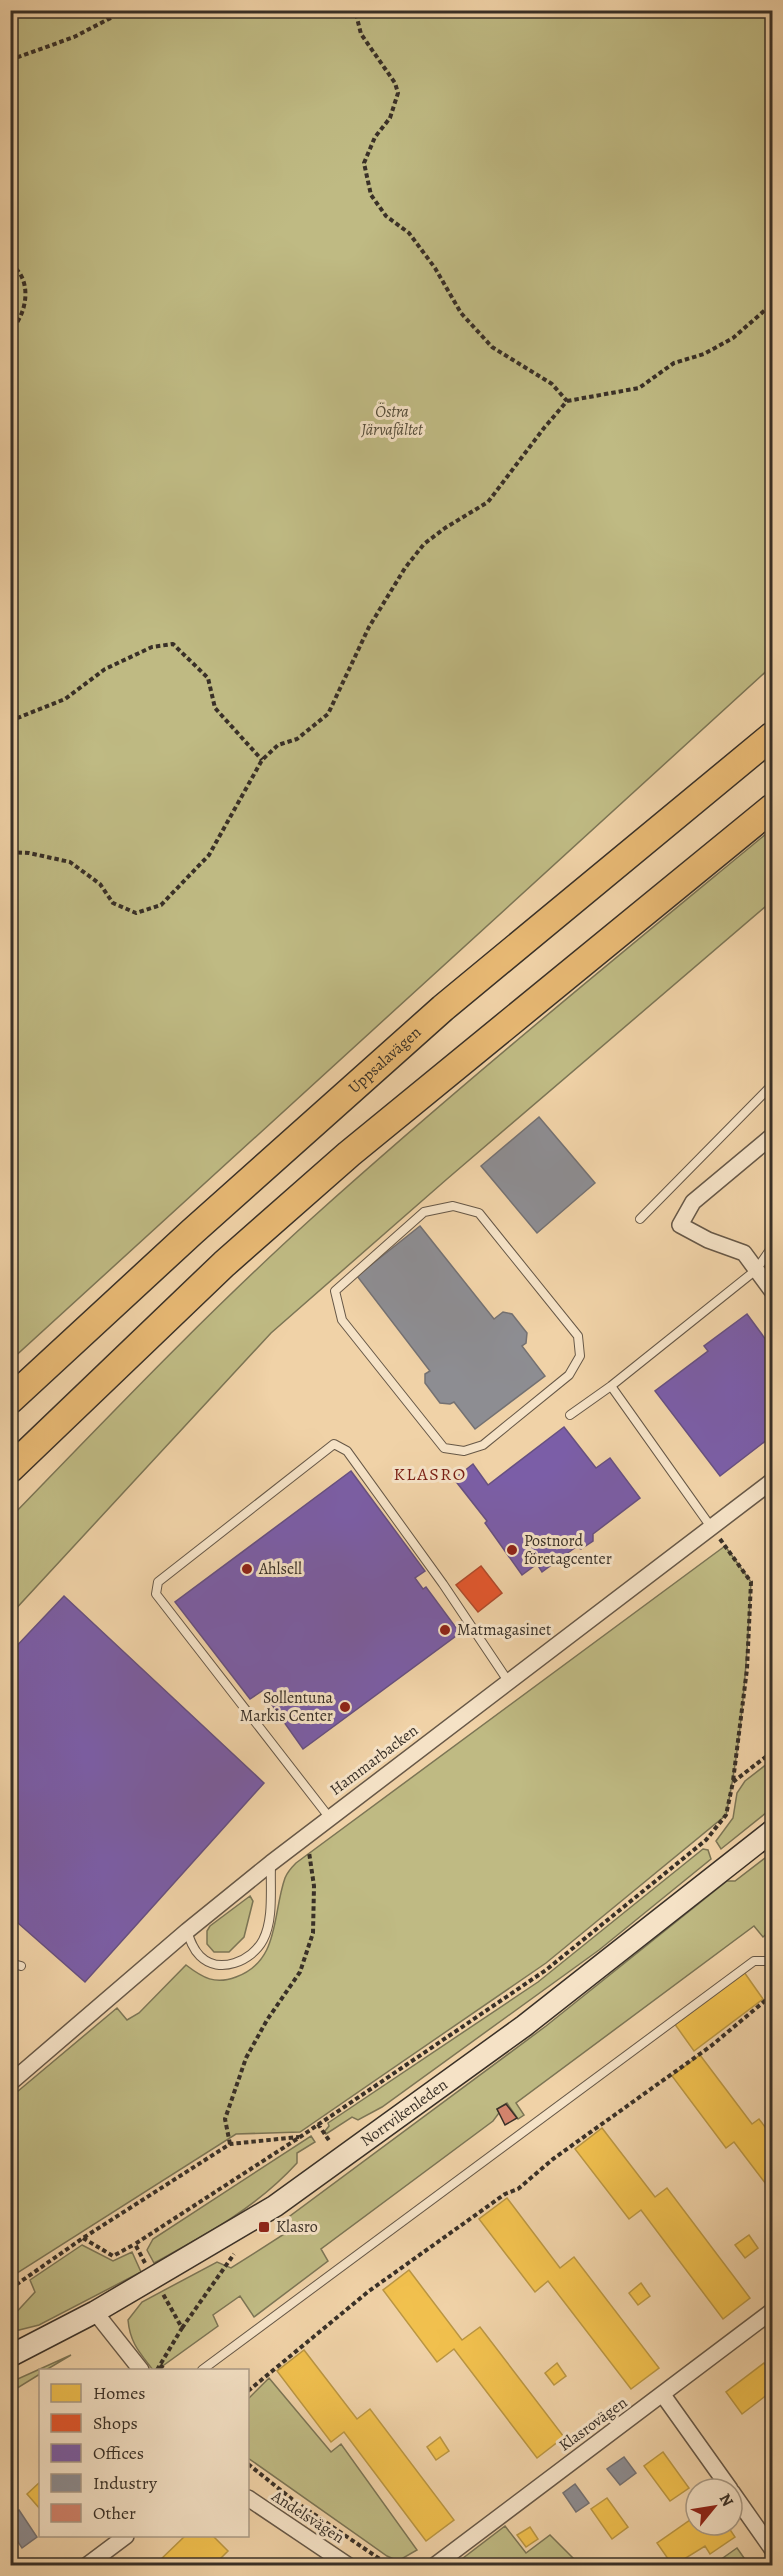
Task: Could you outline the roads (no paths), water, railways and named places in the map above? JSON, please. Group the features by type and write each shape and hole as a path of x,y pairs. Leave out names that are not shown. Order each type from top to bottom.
{"highway":[{"name":"Uppsalavägen","path":"10,1400 192,1232 443,1008 772,736"},
{"path":"10,1469 224,1264 349,1154 772,808"}],"main road":[{"name":"Norrvikenleden","path":"10,2356 95,2312 276,2206 524,2026 772,1832"}],"street":[{"path":"772,1136 693,1202 680,1225 708,1240 744,1253 772,1291"},
{"name":"Hammarbacken","path":"10,2083 187,1931 330,1816 772,1481"},
{"name":"Klasrovägen","path":"434,2565 772,2311"},
{"path":"95,2312 140,2369"},
{"path":"663,2395 721,2477"},
{"name":"Andelsvägen","path":"249,2499 349,2565"},
{"path":"744,2509 772,2549"},
{"path":"86,2565 123,2537"}],"lane":[{"path":"640,1220 772,1085"},
{"path":"453,1206 479,1213 531,1278 578,1336 580,1356 569,1375 483,1445 464,1451 444,1448 342,1320 335,1291 424,1212 453,1206"},
{"path":"570,1415 612,1386 756,1270 772,1247"},
{"path":"612,1386 711,1527"},
{"path":"330,1816 156,1594 158,1582 334,1444 347,1451 443,1584 508,1681"},
{"path":"187,1931 192,1945 201,1957 214,1964 229,1965 247,1958 263,1939 268,1921 271,1863"},
{"path":"203,2369 754,1961 768,1961 772,1957"},
{"path":"10,1963 21,1966"}],"place":[{"name":"Postnord företagcenter","path":"512,1550"},
{"name":"Ahlsell","path":"247,1569"},
{"name":"Matmagasinet","path":"445,1630"},
{"name":"Sollentuna Markis Center","path":"345,1707"},
{"name":"Klasro","path":"264,2227"}],"district":[{"name":"KLASRO","path":"430,1474"}],"park label":[{"name":"Östra Järvafältet","path":"392,421"}]}
